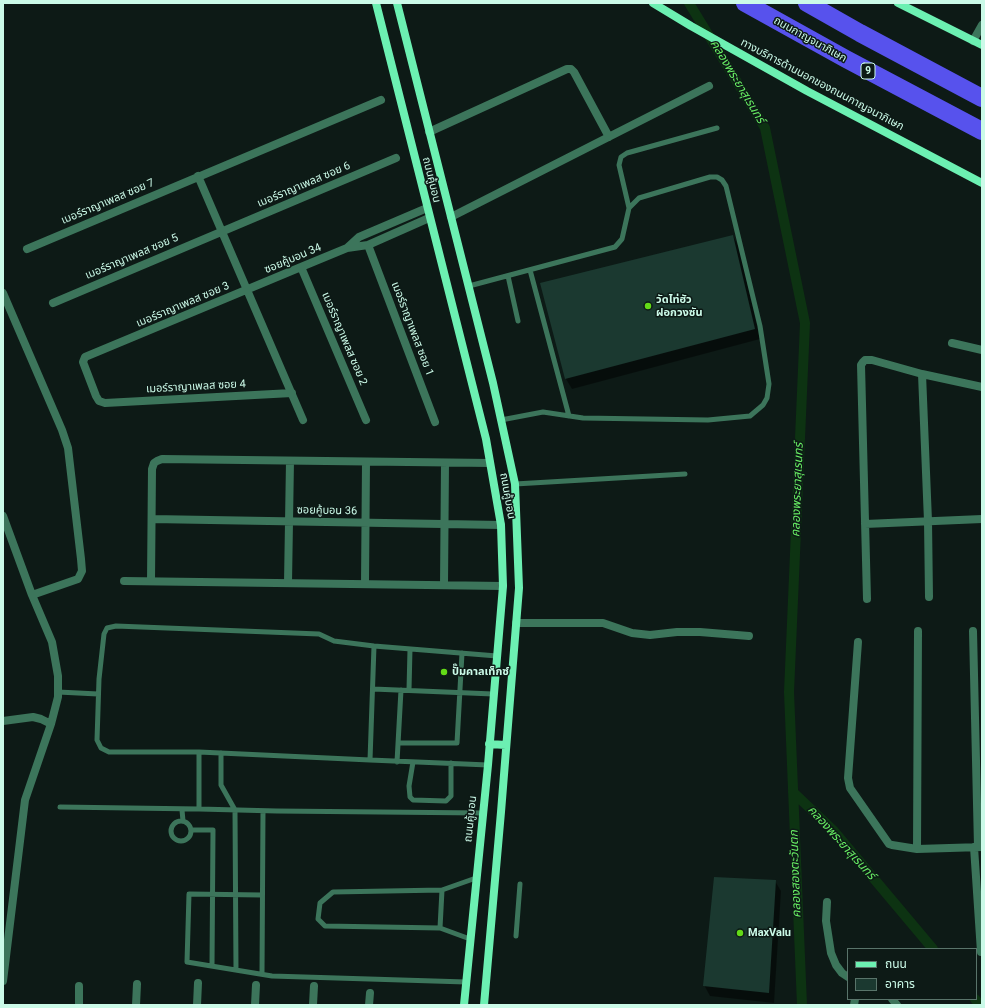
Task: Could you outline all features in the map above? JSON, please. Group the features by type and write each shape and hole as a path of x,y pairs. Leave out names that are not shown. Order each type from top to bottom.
{"highway":[{"path":"807,3 982,98"},
{"name":"ถนนกาญจนาภิเษก","path":"750,6 982,131"}],"main road":[{"name":"ถนนคู้บอน","path":"376,3 486,439 501,525 503,586 488,764 464,1005"},
{"name":"ถนนคู้บอน","path":"397,3 469,286 515,484 519,588 484,1005"},
{"name":"ทางบริการด้านนอกของถนนกาญจนาภิเษก","path":"653,3 807,91 982,183"},
{"path":"898,3 982,45"},
{"path":"489,744 506,745"}],"street":[{"path":"974,41 982,25"},
{"path":"430,132 567,69 571,69 609,137"},
{"path":"451,217 709,86"},
{"name":"เมอร์ราญาเพลส ซอย 7","path":"27,249 381,100"},
{"name":"เมอร์ราญาเพลส ซอย 6","path":"221,231 396,158"},
{"path":"198,176 246,290"},
{"name":"ซอยคู้บอน 34","path":"348,248 359,237 427,208"},
{"name":"ซอยคู้บอน 34","path":"246,290 348,248 368,245 430,218"},
{"name":"เมอร์ราญาเพลส ซอย 5","path":"52,303 221,231"},
{"name":"เมอร์ราญาเพลส ซอย 1","path":"368,245 435,422"},
{"name":"เมอร์ราญาเพลส ซอย 2","path":"301,267 366,420"},
{"name":"เมอร์ราญาเพลส ซอย 3","path":"101,402 96,396 84,365 83,362 85,357 246,290 303,420"},
{"path":"3,293 62,430 68,448 81,559 82,571 78,579 32,596"},
{"path":"952,343 982,350"},
{"path":"867,598 862,366 866,360 872,360 922,374 982,386"},
{"path":"922,374 928,521 929,597"},
{"name":"เมอร์ราญาเพลส ซอย 4","path":"101,402 292,393"},
{"path":"151,581 152,469 157,460 490,463"},
{"path":"288,584 290,461"},
{"path":"365,584 366,462"},
{"path":"444,585 445,463"},
{"path":"3,516 32,596 52,642 58,676 58,697 51,724 25,800 6,926 3,981"},
{"name":"ซอยคู้บอน 36","path":"152,519 501,525"},
{"path":"865,524 982,519"},
{"path":"124,581 503,586"},
{"path":"516,623 603,623 632,633 650,635 677,632 700,632 748,636"},
{"path":"917,848 918,631"},
{"path":"973,631 981,952"},
{"path":"858,642 848,778 850,788 889,844 894,846 917,848 978,847"},
{"path":"3,721 33,717 41,718 51,724"},
{"path":"827,902 826,921 831,953 839,969 847,976"},
{"path":"197,1005 198,983"},
{"path":"136,1005 137,984"},
{"path":"255,1005 256,985"},
{"path":"79,986 79,1005"},
{"path":"313,1005 314,986"},
{"path":"369,1005 370,993"}],"lane":[{"path":"469,286 615,247 622,239 629,208 619,165 621,157 627,153 717,128"},
{"path":"501,420 543,412 583,418 708,420 750,416 763,405 767,398 769,384 760,326 726,186 722,180 710,177 639,198 629,208"},
{"path":"530,270 568,416"},
{"path":"508,276 518,322"},
{"path":"515,484 685,474"},
{"path":"488,764 397,762 199,752 109,752 101,748 97,740 98,694 104,634 108,628 116,626 319,634 334,641 374,646 462,652 496,656"},
{"path":"370,760 374,646"},
{"path":"408,690 410,649"},
{"path":"398,743 457,743 462,652"},
{"path":"373,689 494,694"},
{"path":"397,762 401,690"},
{"path":"58,692 98,694"},
{"path":"199,752 199,809"},
{"path":"221,753 221,785 235,810 236,970"},
{"path":"412,762 409,786 410,797 413,800 446,801 451,796 451,763"},
{"path":"60,807 182,810 482,813"},
{"path":"182,810 183,821"},
{"path":"262,974 263,811"},
{"path":"183,821 188,824 191,830 190,836 185,841 178,841 172,833 172,827 183,821"},
{"path":"191,830 213,830 212,966"},
{"path":"470,939 440,928 325,926 318,919 320,904 333,892 442,890 476,878"},
{"path":"516,936 520,884"},
{"path":"440,928 442,890"},
{"path":"262,895 189,894 187,962 272,976 466,982"}],"building":[{"name":"วัดไท่ฮัว ฝอกวงซัน","path":"733,235 755,329 565,379 540,283"},
{"name":"MaxValu","path":"714,877 776,880 769,993 703,986"}],"waterway":[{"name":"คลองพระยาสุเรนทร์","path":"689,3 765,128 805,323 789,692 802,1005"},
{"name":"คลองพระยาสุเรนทร์","path":"793,792 833,830 932,948"},
{"name":"คลองพระยาสุเรนทร์","path":"976,1000 980,1005"}],"place":[{"name":"วัดไท่ฮัว ฝอกวงซัน","path":"648,306"},
{"name":"ปั๊มคาลเท็กซ์","path":"444,672"},
{"name":"MaxValu","path":"740,933"}],"water label":[{"name":"คลองสองตะวันตก","path":"796,874"}]}
